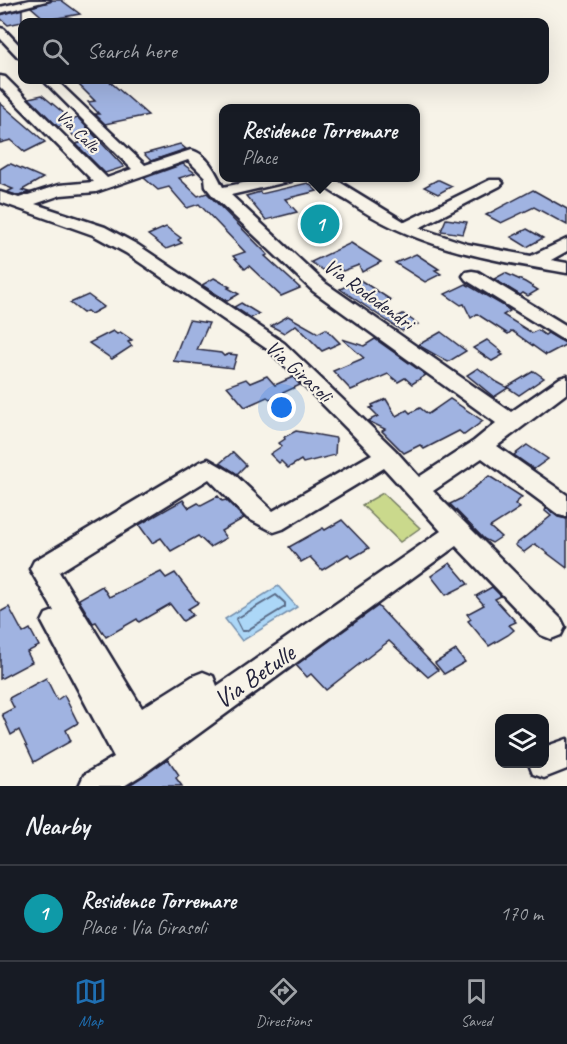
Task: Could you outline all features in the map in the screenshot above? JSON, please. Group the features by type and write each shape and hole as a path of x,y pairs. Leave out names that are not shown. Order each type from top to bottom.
{"street":[{"path":"0,9 38,1"},
{"path":"0,31 18,49"},
{"path":"0,50 18,50"},
{"name":"Via Calle","path":"0,80 116,181"},
{"path":"53,84 142,171"},
{"name":"Via Rododendri","path":"21,203 59,190 90,189 191,154 212,176 214,187 219,193 319,287 511,423"},
{"path":"219,193 265,182"},
{"path":"331,182 405,229 460,247 567,268"},
{"path":"405,229 495,183"},
{"name":"Via Girasoli","path":"0,197 99,231 132,249 268,342 303,371 387,456 417,490"},
{"path":"534,262 567,244"},
{"path":"472,276 567,334"},
{"path":"551,627 417,490 482,447 511,423 567,384"},
{"path":"482,447 567,508"},
{"path":"203,685 137,728 43,569 208,468 219,472 255,510 265,519 274,522 387,456"},
{"name":"Via Betulle","path":"95,786 134,762 458,532"},
{"path":"56,622 134,762"}],"green space":[{"path":"383,493 420,528 400,542 362,505"}],"water":[{"path":"278,586 297,607 242,641 225,619"}],"building":[{"path":"52,0 61,0 80,14 44,18 31,7"},
{"path":"22,9 22,18 18,18 18,23 8,25 0,18 0,15"},
{"path":"78,84 113,84 148,115 105,124 88,102 95,101"},
{"path":"42,95 72,120 78,118 124,167 105,173 76,144 80,143 64,125 58,127 29,98"},
{"path":"0,103 45,142 25,152 11,140 0,143"},
{"path":"180,144 186,149 151,161 144,154"},
{"path":"8,164 43,178 22,190 29,192 19,196 7,192 13,189 0,184 0,169"},
{"path":"183,164 195,173 179,178 198,196 207,193 268,255 265,256 300,288 281,296 249,266 245,269 233,256 245,252 199,204 187,208 169,187 158,190 144,178"},
{"path":"437,180 452,186 438,194 424,187"},
{"path":"308,183 317,191 285,199 297,212 266,220 246,196 260,192 261,194"},
{"path":"533,190 567,209 567,225 534,207 501,223 486,215"},
{"path":"446,219 467,222 463,234 441,231"},
{"path":"166,227 181,238 178,240 182,243 166,249 148,235"},
{"path":"527,229 543,238 527,247 511,237"},
{"path":"351,243 381,262 362,272 359,265 343,271 333,265 323,270 311,262"},
{"path":"416,254 439,269 435,270 441,274 425,282 395,263"},
{"path":"505,273 538,290 528,296 523,293 520,295 494,279"},
{"path":"214,278 239,294 227,301 202,285"},
{"path":"360,280 391,300 384,304 392,320 403,314 418,324 402,331 340,289"},
{"path":"466,284 504,306 510,311 503,315 532,333 538,330 545,335 548,333 567,344 546,355 512,331 508,334 477,314 471,318 464,304 461,305 445,294"},
{"path":"88,295 104,307 91,314 87,311 83,313 70,303"},
{"path":"241,303 259,314 251,318 234,307"},
{"path":"288,316 318,333 326,329 340,343 322,351 296,325 284,333 271,326"},
{"path":"189,320 209,323 197,350 221,353 224,356 237,355 233,368 173,361"},
{"path":"113,331 117,334 120,332 132,340 128,342 132,346 112,359 89,343"},
{"path":"441,332 466,351 448,362 418,345"},
{"path":"342,339 364,346 375,339 426,375 412,384 405,378 398,382 388,374 351,390 333,371 364,358"},
{"path":"487,340 503,355 492,361 473,348"},
{"path":"478,368 508,388 494,397 467,375"},
{"path":"534,371 544,378 519,395 507,387"},
{"path":"267,376 275,385 293,377 300,385 270,399 267,397 245,407 227,386 246,379 250,383"},
{"path":"386,399 396,416 407,410 410,413 420,408 428,414 450,399 483,421 464,435 459,431 424,449 420,445 404,453 382,431 385,429 368,421 378,416 370,408 373,407 372,405"},
{"path":"296,431 336,438 335,455 303,463 301,460 288,468 281,461 279,463 270,454 282,446 279,443 285,439 284,437"},
{"path":"527,445 548,459 534,469 514,455"},
{"path":"233,452 246,465 237,474 220,463"},
{"path":"489,476 522,497 515,504 520,508 490,527 501,537 492,543 484,539 450,504"},
{"path":"218,496 222,501 226,500 244,518 221,531 226,538 210,547 198,536 171,551 161,538 152,543 139,525 183,500 189,508 198,503 201,505"},
{"path":"546,508 558,517 567,519 567,568 535,544 524,552 515,545 551,516 545,511"},
{"path":"342,520 369,548 352,558 348,554 322,570 310,557 301,562 289,547 323,528 325,530"},
{"path":"450,563 468,584 446,595 431,576"},
{"path":"161,572 166,578 175,573 198,603 188,609 193,615 183,621 170,604 106,637 96,622 93,623 80,602 79,599 102,586 109,597"},
{"path":"492,587 501,596 495,599 516,622 509,625 514,630 489,646 468,621 471,619 467,614 484,605 476,596"},
{"path":"378,606 438,670 428,677 389,641 326,690 311,674 307,677 296,665"},
{"path":"9,607 23,633 30,629 39,646 27,652 32,662 0,679 0,612"},
{"path":"456,650 465,662 444,674 435,663"},
{"path":"46,678 57,700 64,695 78,723 66,730 71,741 34,762 19,730 11,735 2,714 14,708 9,698"},
{"path":"168,759 179,775 176,778 182,786 128,786"}],"place":[{"name":"Residence Torremare","path":"320,224"}]}
